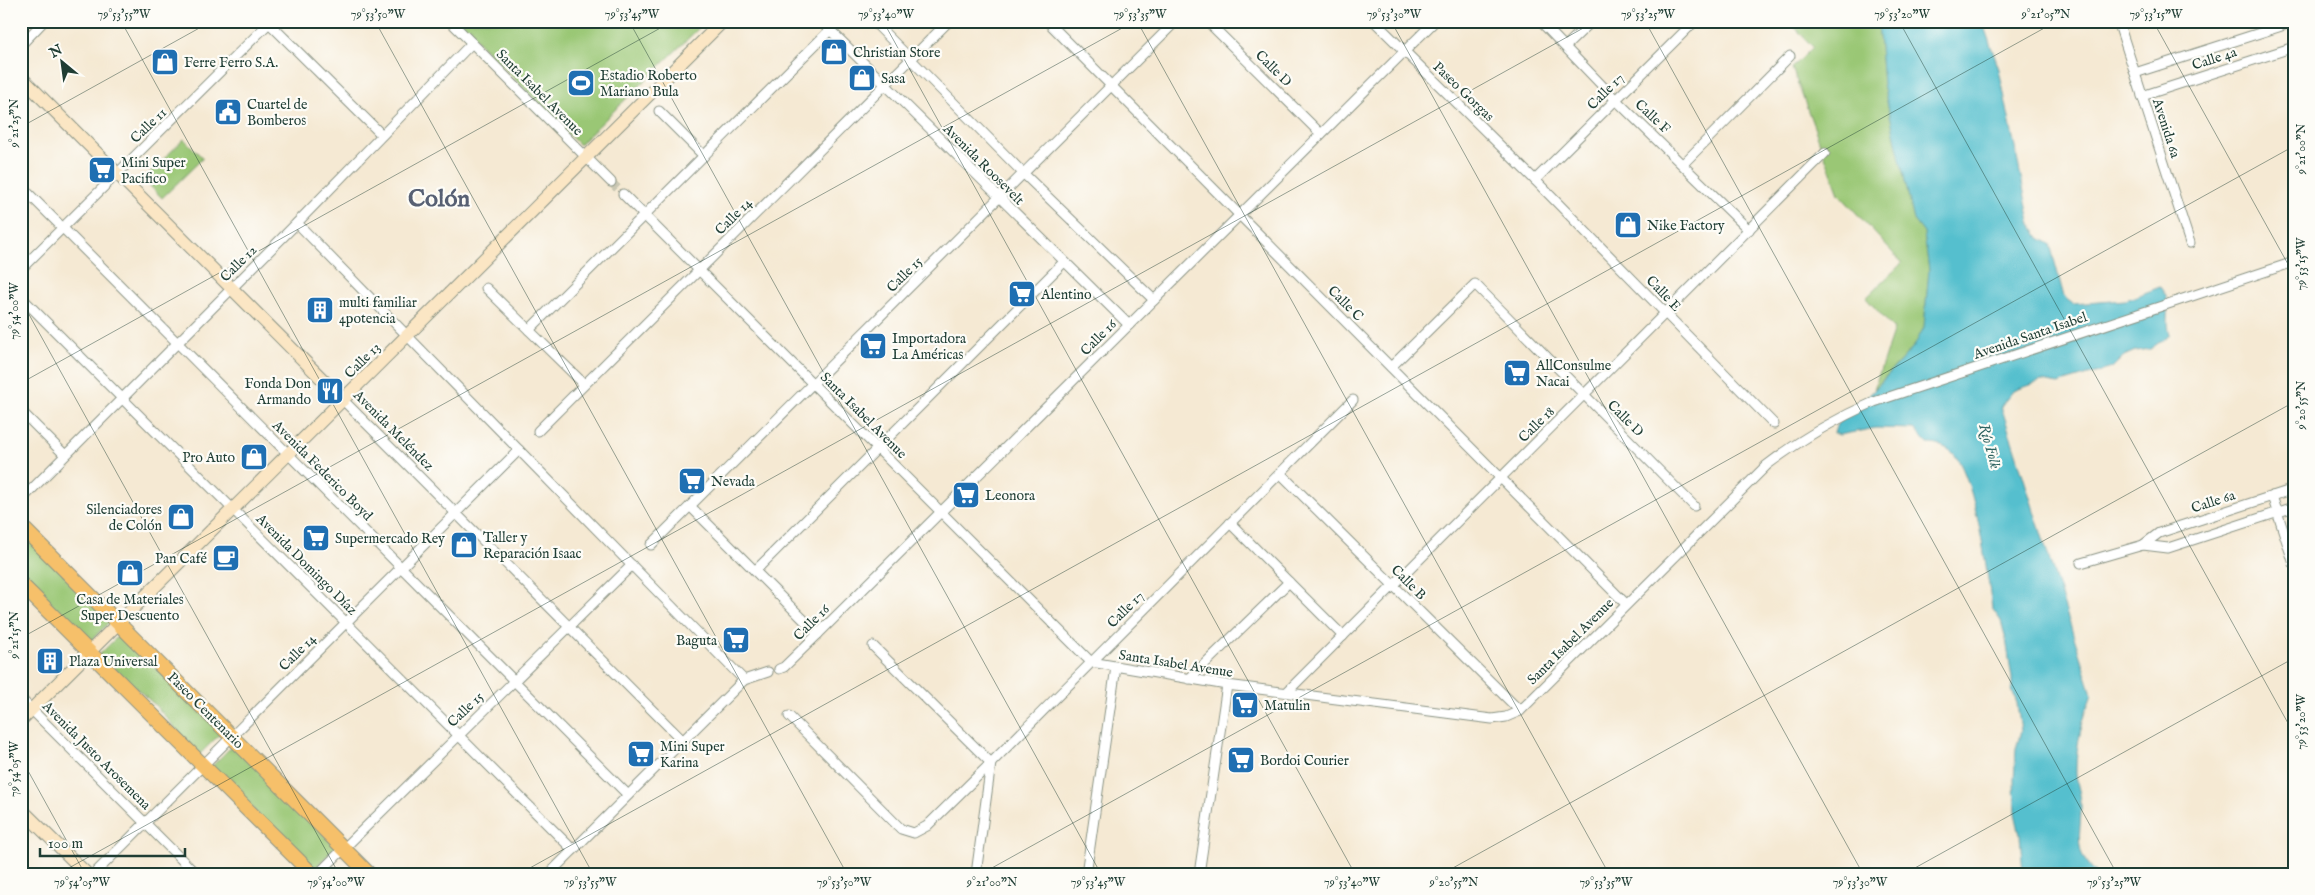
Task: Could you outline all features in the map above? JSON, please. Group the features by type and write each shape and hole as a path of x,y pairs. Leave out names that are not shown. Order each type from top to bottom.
{"main road":[{"name":"Calle 13","path":"21,720 723,21"},
{"name":"Avenida Meléndez","path":"21,77 343,400"},
{"name":"Paseo Centenario","path":"21,526 369,874"},
{"path":"21,584 312,874"},
{"path":"21,810 87,874"}],"street":[{"path":"21,44 44,21"},
{"name":"Santa Isabel Avenue","path":"450,21 611,182"},
{"name":"Avenida Roosevelt","path":"821,21 998,198 1129,325"},
{"name":"Avenida Roosevelt","path":"873,21 1024,175 1154,300"},
{"name":"Calle 14","path":"538,430 949,21"},
{"name":"Calle C","path":"1047,21 1626,604"},
{"name":"Calle 15","path":"651,546 1176,21"},
{"name":"Calle D","path":"1207,21 1321,134"},
{"name":"Paseo Gorgas","path":"1374,21 1535,180"},
{"name":"Calle 16","path":"779,669 784,667 818,634 1434,21"},
{"name":"Calle F","path":"1540,21 1616,100 1749,230"},
{"path":"1566,46 1592,21"},
{"name":"Calle 17","path":"1535,180 1695,21"},
{"name":"Avenida 6a","path":"2118,21 2190,243"},
{"path":"270,22 382,135"},
{"name":"Calle 11","path":"21,270 270,22"},
{"name":"Calle 4a","path":"2135,73 2294,22"},
{"path":"528,330 830,30"},
{"name":"Calle 12","path":"21,500 232,289 472,43"},
{"name":"Calle 4a","path":"2142,96 2294,47"},
{"path":"1683,164 1790,56"},
{"path":"659,111 704,156"},
{"name":"Calle 18","path":"1287,692 1825,153"},
{"name":"Calle E","path":"1535,180 1774,424"},
{"name":"Avenida Federico Boyd","path":"21,186 628,795"},
{"name":"Santa Isabel Avenue","path":"623,194 1091,662 1227,685 1492,719 1506,717 1520,711 1767,465 1805,436"},
{"path":"297,223 744,680"},
{"path":"755,571 1064,262"},
{"name":"Avenida Santa Isabel","path":"1805,436 1840,417 1874,402 2294,262"},
{"name":"Calle D","path":"1391,367 1475,284 1694,506"},
{"path":"486,288 584,384"},
{"name":"Avenida Domingo Díaz","path":"21,297 573,850"},
{"name":"Avenida Meléndez","path":"343,400 683,741"},
{"name":"Calle 17","path":"789,716 901,829 914,833 927,826 1353,400"},
{"path":"21,411 64,455"},
{"name":"Calle 14","path":"94,874 519,450"},
{"name":"Calle B","path":"1280,473 1520,711"},
{"name":"Calle 6a","path":"2082,563 2143,545 2159,533 2294,489"},
{"path":"2272,496 2294,564"},
{"path":"690,506 818,634"},
{"name":"Calle 6a","path":"2143,545 2168,548 2294,507"},
{"path":"1230,523 1343,636"},
{"name":"Calle 15","path":"318,874 632,565"},
{"path":"1189,679 1289,582"},
{"path":"873,646 991,763 976,874"},
{"path":"1086,874 1116,667"},
{"path":"549,874 744,680 768,672"},
{"path":"1199,874 1227,685"},
{"name":"Avenida Justo Arosemena","path":"21,699 196,874"}],"green space":[{"name":"Estadio Roberto Mariano Bula","path":"458,21 706,21 579,145"},
{"path":"1789,21 1878,21 1883,84 1914,220 1924,233 1929,270 1924,328 1915,345 1874,389 1894,329 1866,298 1902,263 1839,194 1792,68 1813,47"},
{"path":"184,139 203,158 162,198 143,179"},
{"path":"21,532 110,621 88,644 21,577"},
{"path":"121,633 221,733 199,755 155,705 99,655"},
{"path":"234,744 336,847 313,870 211,767"}],"water":[{"name":"Río Folk","path":"1878,21 1982,21 1999,69 2030,222 2039,238 2050,244 2064,297 2073,304 2126,300 2160,287 2167,300 2170,335 2150,349 2135,351 2124,356 2112,368 2058,384 2042,381 2013,391 2001,406 2092,694 2079,740 2076,774 2081,802 2079,835 2081,851 2089,866 2097,874 2023,874 2020,835 2015,813 2014,780 2016,749 2021,731 2017,703 2012,691 2006,639 2001,621 1992,608 1975,506 1962,468 1955,455 1943,446 1928,444 1914,429 1876,428 1839,435 1834,433 1837,424 1865,400 1915,345 1924,327 1929,270 1924,233 1914,220 1883,84"}],"tunnel":[{"path":"611,182 623,194"}],"place":[{"name":"Christian Store","path":"834,52"},
{"name":"Ferre Ferro S.A.","path":"165,62"},
{"name":"Sasa","path":"862,78"},
{"name":"Estadio Roberto Mariano Bula","path":"581,83"},
{"name":"Cuartel de Bomberos","path":"228,112"},
{"name":"Mini Super Pacifico","path":"102,170"},
{"name":"Nike Factory","path":"1628,225"},
{"name":"Alentino","path":"1022,294"},
{"name":"multi familiar 4potencia","path":"320,310"},
{"name":"Importadora La Américas","path":"873,346"},
{"name":"AllConsulme Nacai","path":"1517,373"},
{"name":"Fonda Don Armando","path":"330,391"},
{"name":"Pro Auto","path":"254,457"},
{"name":"Nevada","path":"692,481"},
{"name":"Leonora","path":"966,495"},
{"name":"Silenciadores de Colón","path":"181,517"},
{"name":"Supermercado Rey","path":"316,538"},
{"name":"Taller y Reparación Isaac","path":"464,545"},
{"name":"Pan Café","path":"226,558"},
{"name":"Casa de Materiales Super Descuento","path":"130,573"},
{"name":"Baguta","path":"736,640"},
{"name":"Plaza Universal","path":"50,661"},
{"name":"Matulin","path":"1245,705"},
{"name":"Mini Super Karina","path":"641,754"},
{"name":"Bordoi Courier","path":"1241,760"}],"district":[{"name":"Colón","path":"439,198"}]}
